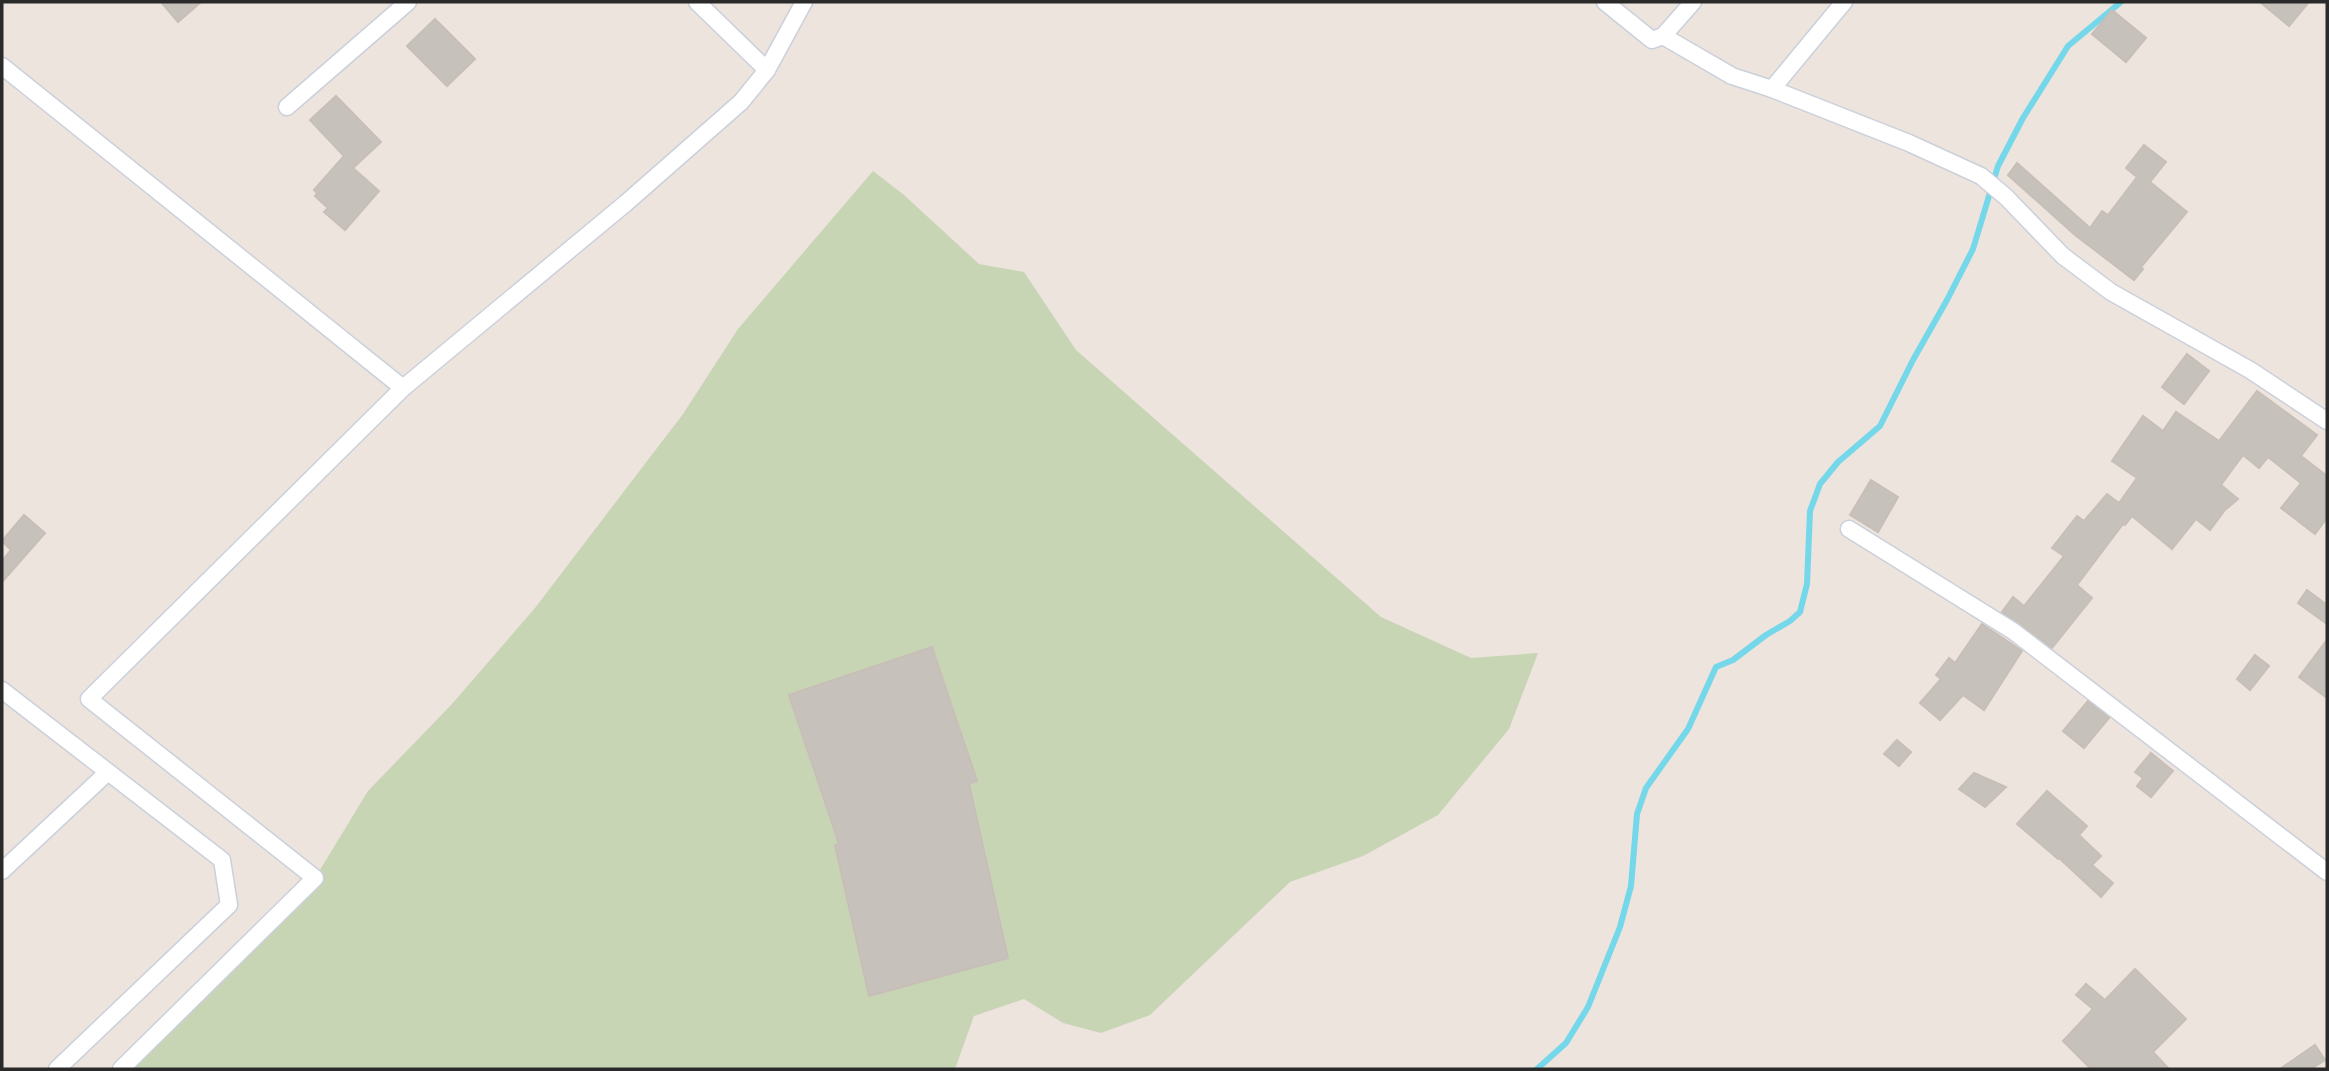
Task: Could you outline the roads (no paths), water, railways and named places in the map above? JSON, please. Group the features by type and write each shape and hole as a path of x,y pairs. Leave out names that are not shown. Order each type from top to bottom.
{"street":[{"path":"287,107 408,2"},
{"path":"697,2 767,70"},
{"path":"121,1069 315,878 89,699 403,388 626,203 741,102 767,70 804,2"},
{"path":"1605,2 1652,40 1663,36 1693,2"},
{"path":"1772,89 1844,2"},
{"path":"1663,36 1732,76 1909,143 1981,176 2006,197 2063,256 2111,292 2250,370 2327,421"},
{"path":"2,66 403,388"},
{"path":"1849,529 2013,631 2327,872"},
{"path":"2,690 222,860 229,905 57,1069"},
{"path":"2,871 108,772"}],"waterway":[{"path":"1537,1069 1566,1043 1588,1007 1620,927 1631,886 1637,814 1646,788 1688,729 1716,667 1733,660 1800,612 1807,584 1810,511 1820,484 1838,462 1880,426 1973,249 1998,166 2023,118 2068,46 2121,2"}]}
